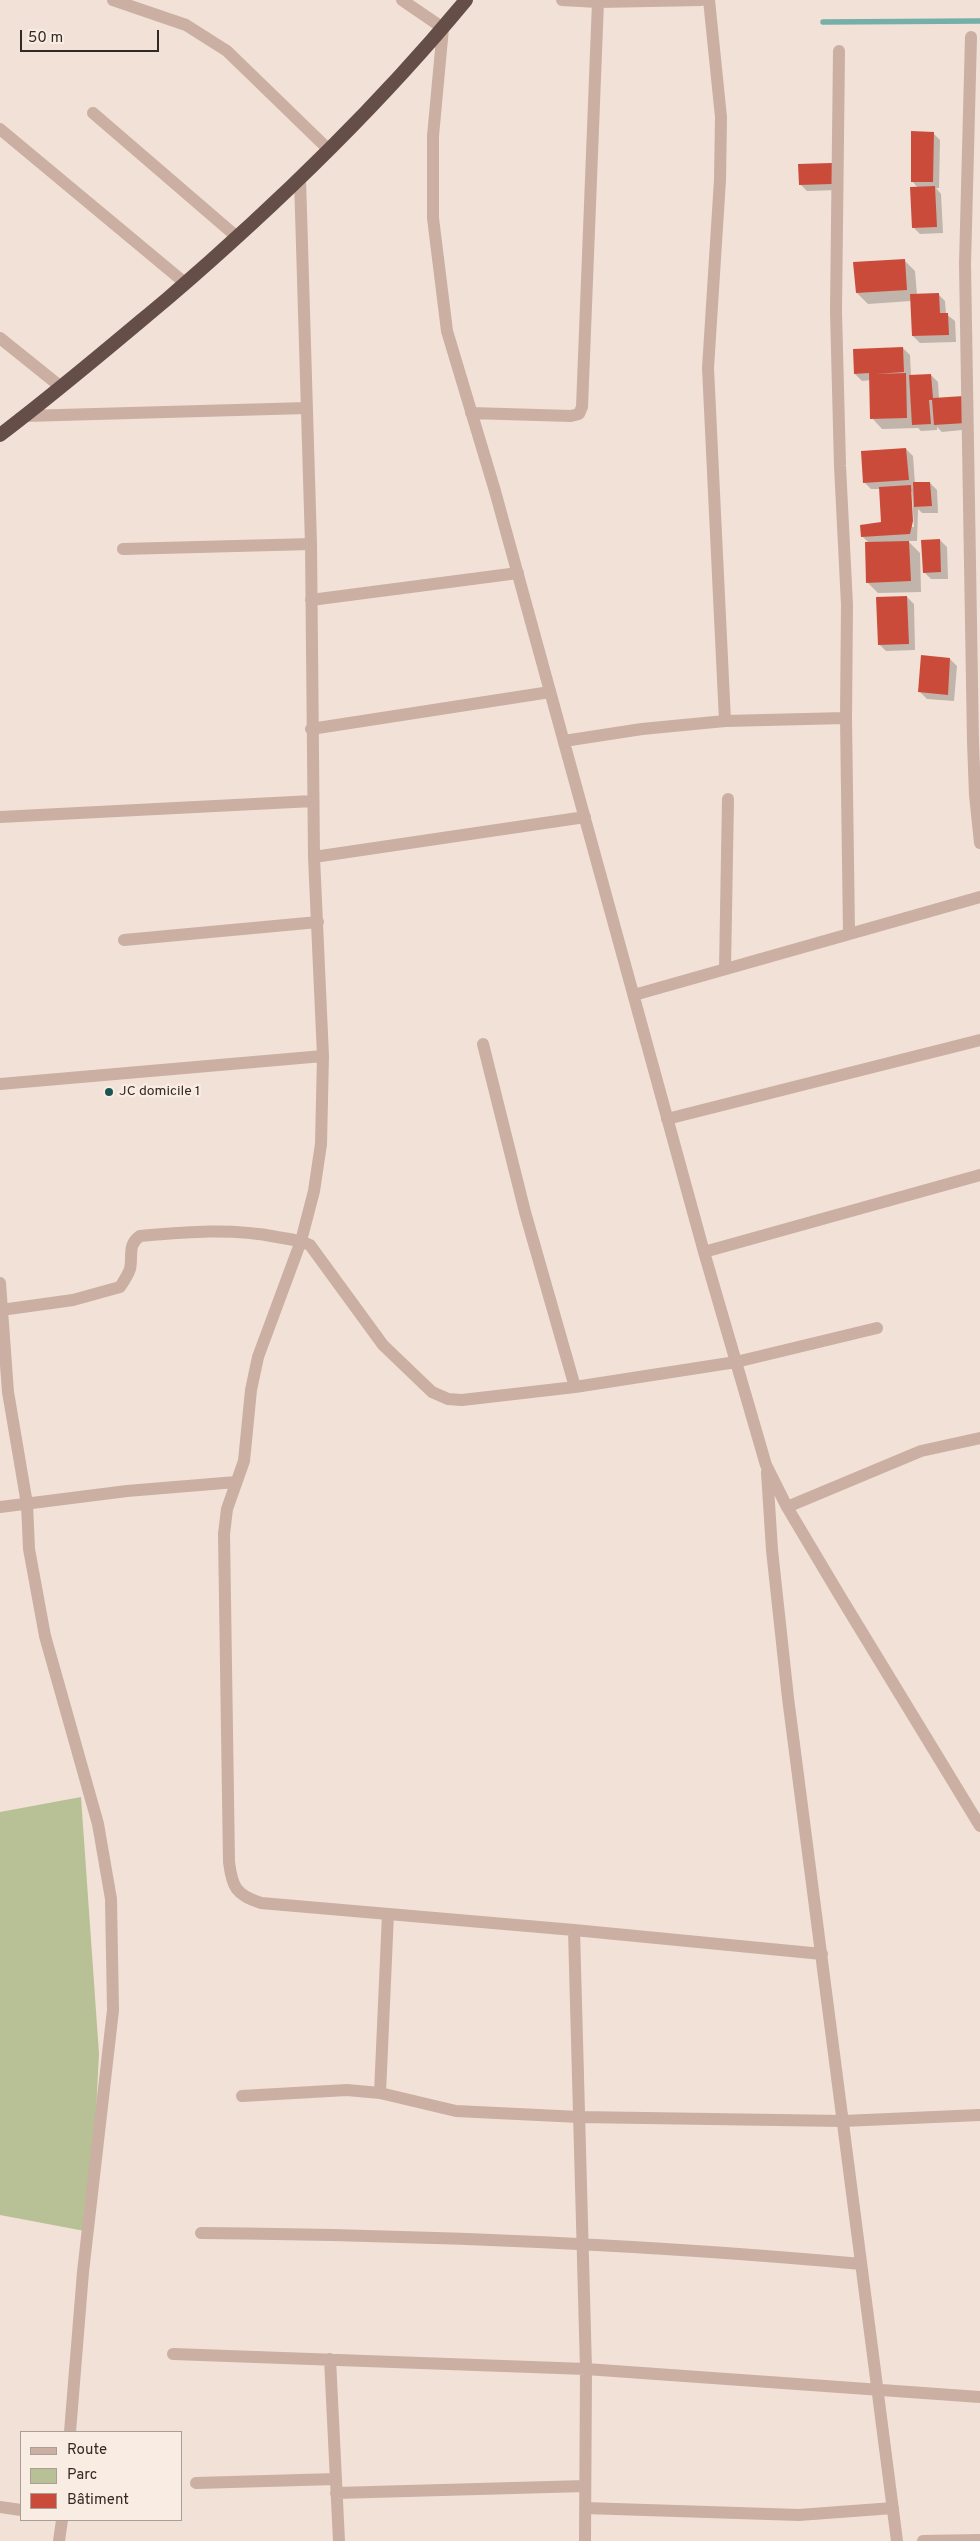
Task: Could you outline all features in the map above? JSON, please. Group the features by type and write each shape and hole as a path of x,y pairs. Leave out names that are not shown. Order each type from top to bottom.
{"highway":[{"path":"0,435 61,387 185,283 300,179 443,28 466,0"}],"street":[{"path":"113,0 186,25 208,37 227,51 329,150"},
{"path":"402,0 443,28 434,136 433,218 447,331 518,573 667,1119 766,1465 787,1507 980,1826"},
{"path":"562,0 598,2 701,0"},
{"path":"709,0 721,117 720,180 708,368 725,721"},
{"path":"471,413 571,416 579,414 582,407 598,2"},
{"path":"971,37 965,264 966,371 973,750 980,843"},
{"path":"839,51 836,311 840,466 847,605 846,718 849,933"},
{"path":"93,113 237,237"},
{"path":"0,129 185,283"},
{"path":"300,179 310,544 314,857 323,1056 321,1144 314,1191 301,1241 258,1357 251,1390 244,1461 226,1509 224,1534 228,1862 231,1876 236,1890 247,1898 261,1903 822,1954"},
{"path":"0,338 61,387"},
{"path":"24,416 307,408"},
{"path":"123,549 310,544"},
{"path":"311,600 518,573"},
{"path":"311,729 550,692"},
{"path":"564,741 642,729 725,721 846,718"},
{"path":"725,969 728,799"},
{"path":"0,817 313,801"},
{"path":"314,857 585,817"},
{"path":"634,995 980,897"},
{"path":"124,940 318,922"},
{"path":"667,1119 980,1040"},
{"path":"484,1044 525,1212 575,1387"},
{"path":"0,1084 323,1056"},
{"path":"704,1252 980,1174"},
{"path":"1,1310 73,1300 120,1286 130,1268 130,1248 134,1240 140,1236 222,1230 249,1231 301,1241 310,1245 322,1258 383,1344 432,1392 448,1399 462,1400 575,1387 736,1362 877,1328"},
{"path":"0,1283 8,1392 27,1504 29,1549 45,1636 98,1824 111,1899 113,2010 83,2272 70,2431"},
{"path":"787,1507 921,1452 980,1438"},
{"path":"766,1465 772,1550 787,1689 897,2541"},
{"path":"0,1507 127,1491 236,1482"},
{"path":"380,2092 388,1914"},
{"path":"574,1930 586,2369 585,2541"},
{"path":"242,2096 347,2090 380,2092 456,2111 579,2117 843,2121 980,2115"},
{"path":"201,2233 308,2234 582,2244 724,2251 861,2264"},
{"path":"173,2354 586,2369 878,2392 980,2398"},
{"path":"330,2359 339,2541"},
{"path":"196,2483 336,2479"},
{"path":"336,2493 585,2486"},
{"path":"0,2507 20,2510"},
{"path":"585,2508 799,2514 893,2508"},
{"path":"59,2541 62,2521"},
{"path":"923,2541 980,2540"}],"green space":[{"path":"81,1797 99,2054 90,2232 0,2215 0,1812"}],"building":[{"path":"911,131 934,132 933,182 911,182"},
{"path":"832,163 832,184 799,185 798,164"},
{"path":"935,186 937,227 912,228 910,187"},
{"path":"905,259 907,290 856,293 853,262"},
{"path":"939,293 940,313 948,313 949,335 912,336 910,294"},
{"path":"903,347 904,372 876,374 906,373 907,418 870,419 869,373 854,374 853,349"},
{"path":"931,374 933,398 964,396 966,423 934,425 932,400 929,400 931,424 912,425 909,375"},
{"path":"906,448 909,480 863,483 861,451"},
{"path":"913,482 930,482 932,506 914,507"},
{"path":"911,485 913,521 910,534 861,537 860,525 881,522 879,487"},
{"path":"940,539 941,572 923,573 921,540"},
{"path":"909,541 911,581 866,583 865,542"},
{"path":"907,596 909,644 878,645 876,597"},
{"path":"921,655 950,658 948,695 918,692"}],"waterway":[{"path":"823,22 980,21"}],"place":[{"name":"JC domicile 1","path":"109,1092"}]}
